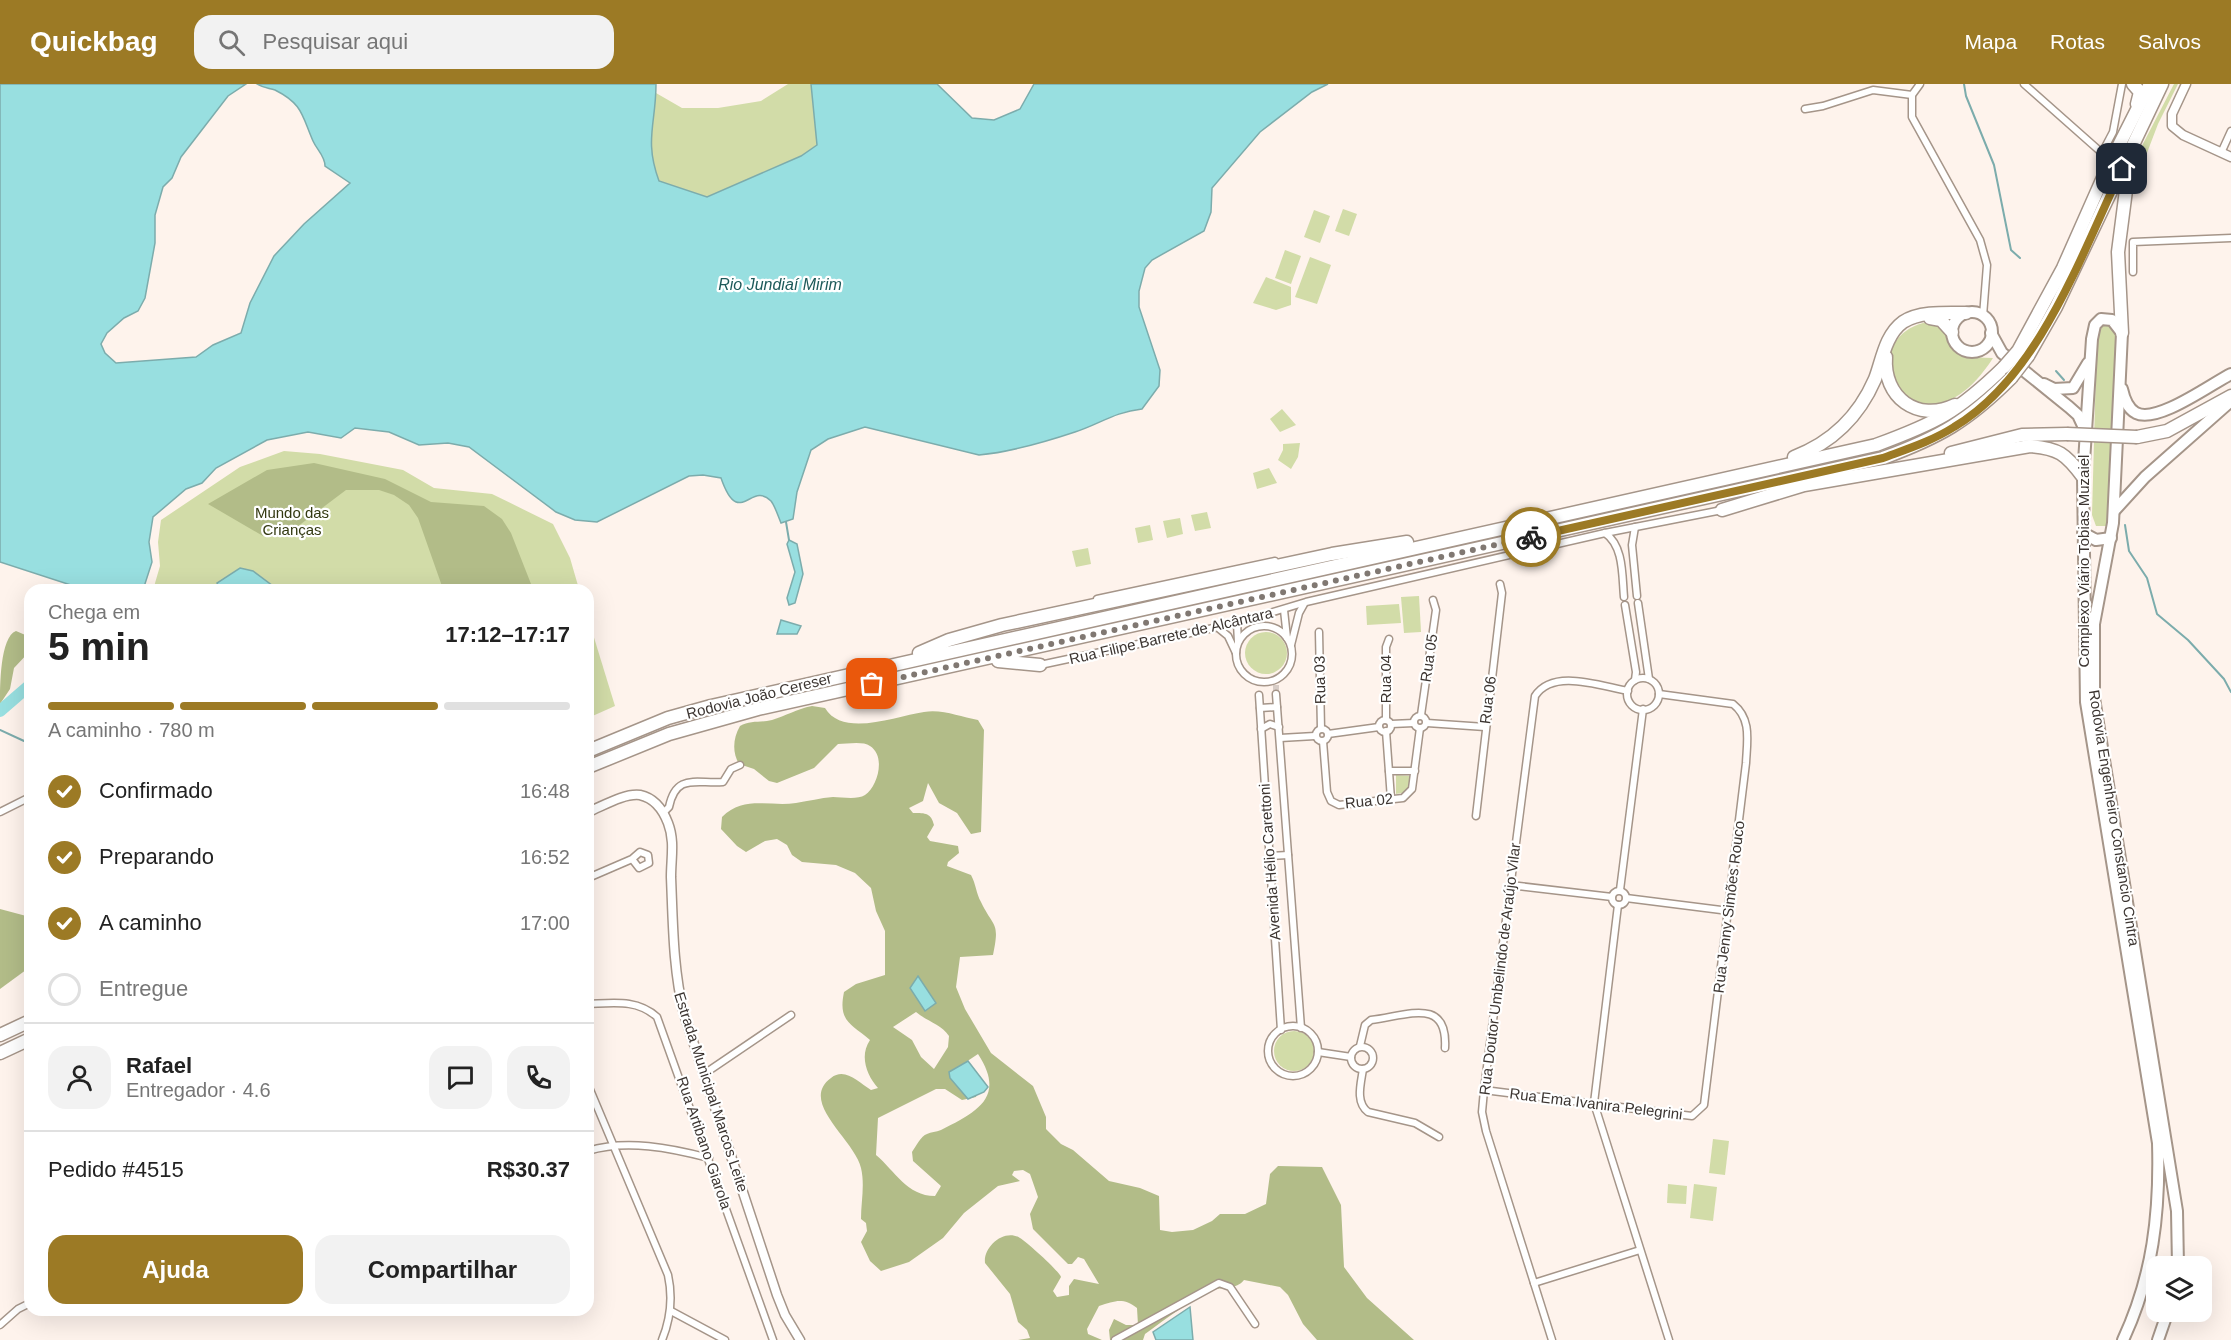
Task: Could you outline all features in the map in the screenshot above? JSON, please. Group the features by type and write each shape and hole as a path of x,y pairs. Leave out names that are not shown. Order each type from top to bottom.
{"highway":[{"path":"2129,125 2140,92 2133,84"},
{"path":"2023,353 2150,84"},
{"path":"1779,482 1883,458 1918,446 1969,418 2023,353 2056,307 2162,84"},
{"path":"2122,333 2118,252 2123,195 2133,148"},
{"path":"1768,469 1816,449 1842,428 1869,392 1886,348 1902,322 1919,316 1966,313"},
{"path":"1919,316 1941,320 1952,332"},
{"path":"1886,348 1886,376 1889,385 1909,405 1930,411 1950,407 1975,395"},
{"name":"Rodovia João Cereser","path":"594,749 668,718 880,667 1876,445 1918,430 1955,411 2008,372"},
{"path":"1779,482 1881,472 1985,442 2022,435 2137,437 2167,431 2231,396"},
{"path":"1722,510 1804,485 2030,446 2052,448 2069,459 2083,477"},
{"name":"Rodovia João Cereser","path":"594,764 636,746 714,720 1779,482"},
{"path":"880,667 949,640 1002,625 1293,563 1429,538 1468,536"},
{"path":"940,668 961,668 1010,660 1040,665"},
{"path":"0,1035 24,1024"},
{"path":"0,1053 24,1042"}],"main road":[{"path":"1966,313 1983,316 1990,325 1991,333 2002,353 1967,351 1956,344 1952,332 1956,320 1966,313"},
{"name":"Complexo Viário Tobias Muzaiel","path":"2122,333 2112,320 2097,321 2093,330 2085,430 2083,533 2086,702 2158,1143 2157,1227 2144,1287 2123,1340"},
{"path":"1974,352 1985,347 1991,333"},
{"name":"Rodovia Engenheiro Constancio Cintra","path":"2122,333 2114,511 2094,624 2094,698 2177,1211 2178,1256"},
{"name":"Complexo Viário Tobias Muzaiel","path":"2002,353 2078,415 2085,430"},
{"name":"Complexo Viário Tobias Muzaiel","path":"2041,383 2054,389 2073,387 2091,356"},
{"path":"2119,380 2129,408 2135,413 2149,415 2170,408 2231,374"},
{"path":"2114,511 2137,484 2231,401"},
{"path":"2083,533 2096,540 2111,538"},
{"path":"2158,1340 2164,1322"}],"street":[{"path":"1920,84 1911,94 1911,117 1980,240 1987,265 1983,316"},
{"path":"2024,84 2098,152 2102,153 2111,139 2122,84"},
{"path":"2186,84 2170,123 2176,131 2231,157"},
{"path":"1805,109 1823,106 1873,90 1911,94"},
{"path":"2221,153 2231,131"},
{"path":"2133,272 2133,242 2231,238"},
{"name":"Rua Filipe Barrete de Alcântara","path":"1040,665 1237,623 1306,602 1605,533 1722,510"},
{"path":"1635,527 1632,545 1637,596"},
{"path":"1605,533 1618,547 1624,597"},
{"path":"1618,547 1632,545"},
{"name":"Rua 06","path":"1476,816 1502,593 1500,584"},
{"path":"1623,586 1635,584"},
{"name":"Rua 05","path":"1422,715 1436,610 1434,600"},
{"path":"1217,627 1228,636 1239,668 1257,684 1276,683 1291,663 1291,646 1299,613 1306,602"},
{"path":"1638,603 1649,679"},
{"path":"1625,605 1636,672 1635,680 1628,691 1631,704 1643,709 1655,705 1659,694 1657,685 1649,679 1635,680"},
{"path":"1284,610 1287,638"},
{"path":"1628,618 1639,616"},
{"path":"1236,654 1237,623"},
{"path":"1238,642 1250,630 1266,626 1282,632 1291,646"},
{"name":"Rua 03","path":"1319,632 1321,729"},
{"name":"Rua 04","path":"1388,722 1386,647 1389,639"},
{"name":"Rua Doutor Umbelindo de Araújo Vilar","path":"1552,1340 1486,1131 1482,1112 1484,1090 1535,696 1544,684 1560,680 1628,691"},
{"name":"Avenida Hélio Carettoni","path":"1276,694 1301,1028"},
{"name":"Rua Jenny Simões Rouco","path":"1659,694 1725,702 1740,710 1747,726 1746,764 1704,1106"},
{"name":"Avenida Hélio Carettoni","path":"1259,695 1281,1029 1275,1034 1268,1049 1272,1064 1284,1074 1300,1075 1313,1067 1318,1052"},
{"path":"1260,708 1277,707"},
{"path":"1643,709 1620,890 1626,898 1729,911"},
{"path":"1389,771 1415,771 1416,717 1422,715 1427,723"},
{"path":"1379,727 1380,723 1388,722 1417,726 1427,723 1485,728"},
{"path":"1388,722 1386,731 1391,799"},
{"path":"1261,729 1270,724 1279,727"},
{"path":"1316,736 1321,729 1328,734 1379,727 1386,731"},
{"path":"1280,738 1316,736 1323,741 1328,734"},
{"name":"Rua 02","path":"1323,741 1327,792 1330,800 1339,805 1391,799 1409,794 1415,771"},
{"path":"594,810 628,796 641,795 659,805 663,813 667,810 671,795 679,786 696,781 723,782 731,769 740,765"},
{"path":"0,812 24,800"},
{"name":"Estrada Municipal Marcos Leite","path":"663,813 668,823 674,853 671,873 675,977 684,1014 777,1295 800,1340"},
{"path":"1270,856 1288,855"},
{"path":"594,876 632,860"},
{"path":"1510,885 1612,897"},
{"path":"1620,890 1612,897 1613,903 1618,905 1624,903 1626,898"},
{"path":"1618,905 1594,1102 1669,1340"},
{"name":"Rua Artibano Giarola","path":"594,1004 634,1004 647,1008 657,1017 773,1340"},
{"path":"1360,1046 1365,1025 1371,1020 1428,1013 1437,1016 1443,1024 1445,1048"},
{"path":"704,1074 790,1015"},
{"path":"1281,1029 1301,1028 1313,1037 1318,1052 1351,1057"},
{"path":"1360,1046 1367,1047 1374,1056 1370,1066 1363,1069 1355,1067 1351,1057 1354,1050 1360,1046"},
{"path":"1363,1069 1360,1098 1363,1108 1368,1112 1415,1123 1439,1137"},
{"name":"Rua Ema Ivanira Pelegrini","path":"1484,1090 1692,1116 1704,1106"},
{"path":"594,1099 665,1268 671,1293 671,1311 662,1340"},
{"path":"594,1150 614,1146 668,1149 709,1158"},
{"path":"1534,1283 1640,1250"},
{"path":"1115,1340 1219,1283 1230,1287 1255,1324"},
{"path":"0,1325 24,1306"},
{"path":"671,1311 725,1340"}],"green space":[{"path":"788,84 811,84 817,145 801,156 707,197 659,182 651,148 656,93 682,108 718,108 761,101"},
{"path":"2174,84 2178,84 2158,124 2142,166 2132,165"},
{"path":"1343,209 1357,214 1349,236 1335,231"},
{"path":"1314,210 1330,216 1320,243 1304,237"},
{"path":"1285,250 1301,256 1291,284 1275,278"},
{"path":"1310,257 1331,265 1317,304 1295,297"},
{"path":"1266,277 1291,287 1291,305 1276,310 1253,303"},
{"path":"1923,323 1934,323 1943,327 1949,343 1963,357 1993,358 1966,390 1940,403 1918,402 1901,391 1892,374 1891,354 1901,335"},
{"path":"2111,324 2116,331 2109,520 2106,526 2096,526 2092,515 2097,332 2101,325"},
{"path":"1282,409 1296,425 1280,432 1270,419"},
{"path":"1300,443 1298,457 1291,469 1278,460 1283,444"},
{"name":"Mundo das Crianças","path":"284,451 320,454 403,470 434,488 492,494 553,524 570,558 578,584 155,584 160,566 158,542 161,520 240,467"},
{"path":"314,463 385,479 431,502 484,506 502,519 511,533 531,584 441,584 418,518 409,505 394,495 379,490 346,490 285,536 268,533 263,536 208,504 267,470"},
{"path":"1269,468 1277,483 1257,489 1253,473"},
{"path":"1207,512 1211,528 1195,531 1191,515"},
{"path":"1180,518 1183,534 1167,538 1163,521"},
{"path":"1150,525 1153,540 1138,543 1135,528"},
{"path":"1088,548 1091,564 1076,567 1072,551"},
{"path":"1419,596 1421,632 1404,633 1401,597"},
{"path":"1399,604 1401,623 1367,625 1366,606"},
{"path":"16,631 24,634 24,657 14,668 10,689 0,704 4,652 11,635"},
{"path":"1266,632 1281,638 1287,653 1281,668 1266,674 1251,668 1245,653 1251,638"},
{"path":"594,638 615,706 594,715"},
{"path":"806,707 825,708 833,717 857,724 931,711 945,712 978,720 984,730 981,832 971,834 957,813 939,803 928,783 923,801 909,808 913,813 925,814 931,818 934,825 927,837 930,841 958,846 959,853 948,862 947,866 971,875 979,899 996,930 993,955 960,957 956,987 965,1009 991,1053 1033,1086 1046,1117 1046,1129 1061,1144 1073,1150 1109,1181 1140,1188 1159,1196 1160,1230 1172,1232 1193,1230 1212,1221 1220,1214 1245,1214 1266,1204 1270,1174 1278,1166 1322,1167 1341,1205 1344,1267 1367,1298 1414,1340 1317,1340 1303,1324 1288,1295 1280,1287 1244,1280 1234,1287 1214,1290 1196,1299 1145,1334 1143,1340 1110,1340 1109,1330 1114,1319 1126,1325 1138,1325 1137,1308 1127,1302 1119,1301 1099,1306 1087,1329 1088,1334 1102,1340 1018,1340 1030,1338 1027,1330 1018,1322 1010,1294 985,1263 985,1257 996,1240 1008,1235 1020,1238 1043,1257 1061,1277 1053,1291 1057,1297 1069,1295 1069,1286 1074,1279 1099,1284 1084,1259 1078,1257 1072,1264 1068,1264 1033,1229 1030,1214 1038,1197 1030,1174 1023,1170 1014,1171 1012,1175 1020,1181 998,1186 964,1213 943,1238 909,1262 881,1271 870,1261 861,1242 867,1231 866,1223 861,1219 863,1187 861,1168 857,1157 824,1110 821,1098 823,1088 831,1078 841,1074 851,1077 871,1090 878,1088 866,1066 865,1053 870,1040 851,1025 843,1009 844,992 856,984 885,975 885,931 876,911 871,888 855,873 836,865 802,862 792,855 787,845 777,839 765,841 746,852 721,829 722,817 739,806 757,803 786,804 833,797 858,797 870,791 877,778 878,757 870,746 863,744 838,744 814,768 777,783 769,781 754,769 739,764 734,745 740,726 772,720","holes":["916,1012 949,1036 948,1047 934,1069 921,1057 912,1040 893,1027","978,1054 986,1069 989,1081 988,1092 984,1101 976,1109 941,1130 925,1135 919,1142 912,1152 913,1161 941,1186 935,1196 917,1192 902,1182 876,1155 878,1118 936,1089 945,1089 962,1100 976,1097 978,1089 966,1062"]},
{"path":"1396,775 1412,776 1407,792 1396,794"},
{"path":"0,909 24,915 24,971 0,989"},
{"path":"1294,1031 1302,1032 1308,1037 1313,1043 1313,1059 1308,1065 1302,1070 1294,1071 1286,1070 1280,1065 1275,1059 1274,1051 1275,1043 1280,1037 1286,1032"},
{"path":"1713,1139 1729,1141 1725,1175 1709,1173"},
{"path":"1668,1184 1687,1186 1686,1204 1667,1203"},
{"path":"1694,1184 1717,1187 1713,1221 1690,1218"}],"water":[{"path":"0,84 246,84 228,96 181,157 172,178 163,187 155,215 155,243 145,298 138,311 124,318 107,333 101,344 105,353 116,363 196,357 213,345 241,333 250,303 274,256 304,224 350,183 325,166 304,118 291,100 275,90 257,84 656,84 651,143 659,181 707,197 801,156 817,145 811,84 937,84 972,118 994,120 1020,109 1034,84 1328,84 1312,92 1260,132 1212,188 1211,212 1204,231 1152,260 1145,268 1139,291 1139,307 1160,370 1159,386 1142,409 1123,413 1040,443 979,455 865,427 828,439 811,450 797,492 793,519 781,523 771,501 764,496 757,496 739,503 727,493 721,478 703,475 689,476 597,522 575,520 556,512 469,447 448,443 419,445 389,432 355,428 341,438 308,432 267,440 216,468 202,483 186,489 153,517 149,542 152,562 145,584 68,584 0,562"},
{"path":"789,540 797,544 803,574 795,603 789,605 787,598 795,572 787,544"},
{"path":"240,568 253,571 270,584 218,584"},
{"path":"781,620 801,626 797,634 777,634"},
{"path":"918,976 936,1003 925,1011 910,988"},
{"path":"968,1061 988,1087 984,1092 968,1099 950,1078 949,1072"},
{"path":"1190,1307 1193,1340 1156,1340 1153,1332"}],"waterway":[{"path":"1964,84 1966,96 1994,165 2011,250 2020,258"},
{"path":"2056,371 2064,380"},
{"path":"786,522 789,540"},
{"path":"2125,525 2129,551 2147,578 2157,614 2188,640 2224,679 2231,692"},
{"name":"Rio Jundiaí Mirim","path":"0,711 24,690"},
{"path":"0,730 24,741"}],"tunnel":[{"path":"1276,685 1276,694"}],"way so far":[{"path":"872,684 1531,537"}],"route":[{"path":"1531,537 1883,458 1918,446 1969,418 2011,378 2028,356 2056,307 2122,169"}]}
